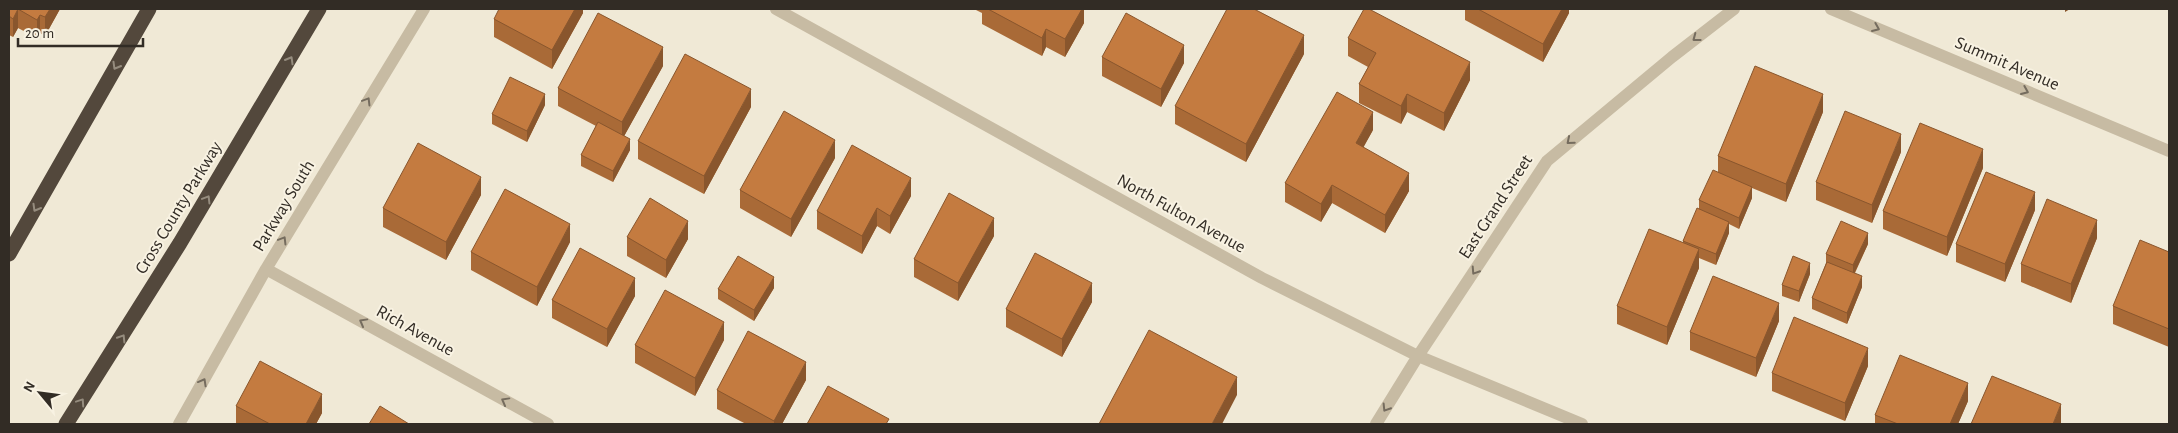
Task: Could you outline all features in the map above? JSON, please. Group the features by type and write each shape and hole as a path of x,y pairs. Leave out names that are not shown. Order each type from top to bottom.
{"highway":[{"path":"9,254 149,9"},
{"name":"Cross County Parkway","path":"66,424 180,243 319,9"}],"street":[{"name":"Parkway South","path":"179,424 266,269 424,9"},
{"name":"North Fulton Avenue","path":"776,9 1262,278 1418,356 1582,424"},
{"name":"East Grand Street","path":"1376,424 1418,356 1547,160 1672,57 1734,9"},
{"name":"Summit Avenue","path":"1831,9 2169,150"},
{"name":"Rich Avenue","path":"266,269 543,423"}],"building":[{"path":"9,9 18,9 13,19 9,16"},
{"path":"18,9 50,9 45,17 40,15 37,20"},
{"path":"499,9 575,9 552,50 494,19"},
{"path":"988,9 1082,9 1065,39 1046,29 1042,38"},
{"path":"1227,9 1254,9 1304,35 1246,144 1175,106"},
{"path":"1364,9 1369,9 1470,62 1444,113 1407,94 1401,106 1359,84 1376,53 1348,38"},
{"path":"1478,9 1562,9 1543,44"},
{"path":"598,13 663,47 622,122 558,88"},
{"path":"1126,13 1184,45 1161,89 1102,57"},
{"path":"685,54 751,89 704,176 638,141"},
{"path":"1755,66 1823,94 1786,184 1718,156"},
{"path":"510,77 545,94 527,131 492,114"},
{"path":"1337,92 1373,112 1356,143 1409,173 1385,215 1332,185 1321,204 1285,183"},
{"path":"784,111 835,140 791,219 740,190"},
{"path":"1845,111 1901,134 1872,205 1816,182"},
{"path":"598,122 630,139 613,171 581,155"},
{"path":"1920,123 1983,149 1947,237 1883,211"},
{"path":"418,143 481,177 446,242 383,208"},
{"path":"852,145 911,178 890,216 877,208 862,236 817,211"},
{"path":"1713,170 1752,187 1739,218 1699,200"},
{"path":"1986,172 2035,192 2005,264 1956,244"},
{"path":"505,189 570,224 537,287 471,252"},
{"path":"949,193 994,218 958,283 914,259"},
{"path":"650,198 688,221 666,260 627,237"},
{"path":"2047,199 2097,220 2071,284 2021,264"},
{"path":"1697,208 1729,222 1716,254 1683,241"},
{"path":"1841,221 1868,233 1853,265 1826,254"},
{"path":"1649,229 1699,249 1667,327 1617,306"},
{"path":"2140,240 2169,252 2169,329 2113,306"},
{"path":"580,248 635,278 607,329 552,300"},
{"path":"1035,253 1092,283 1062,339 1006,309"},
{"path":"738,256 774,277 754,310 718,289"},
{"path":"1793,256 1810,263 1799,291 1782,285"},
{"path":"1827,262 1862,276 1847,313 1812,298"},
{"path":"1713,276 1779,303 1756,358 1690,332"},
{"path":"665,290 724,322 695,378 635,345"},
{"path":"1794,317 1868,348 1845,403 1772,373"},
{"path":"1149,330 1237,377 1212,424 1099,424"},
{"path":"748,331 806,362 774,421 717,390"},
{"path":"1900,355 1968,383 1950,424 1898,424 1875,415"},
{"path":"260,361 322,394 306,424 270,424 236,406"},
{"path":"1992,376 2061,404 2053,424 1971,424"},
{"path":"828,386 889,419 886,424 807,424"},
{"path":"380,406 409,424 369,424"}]}
